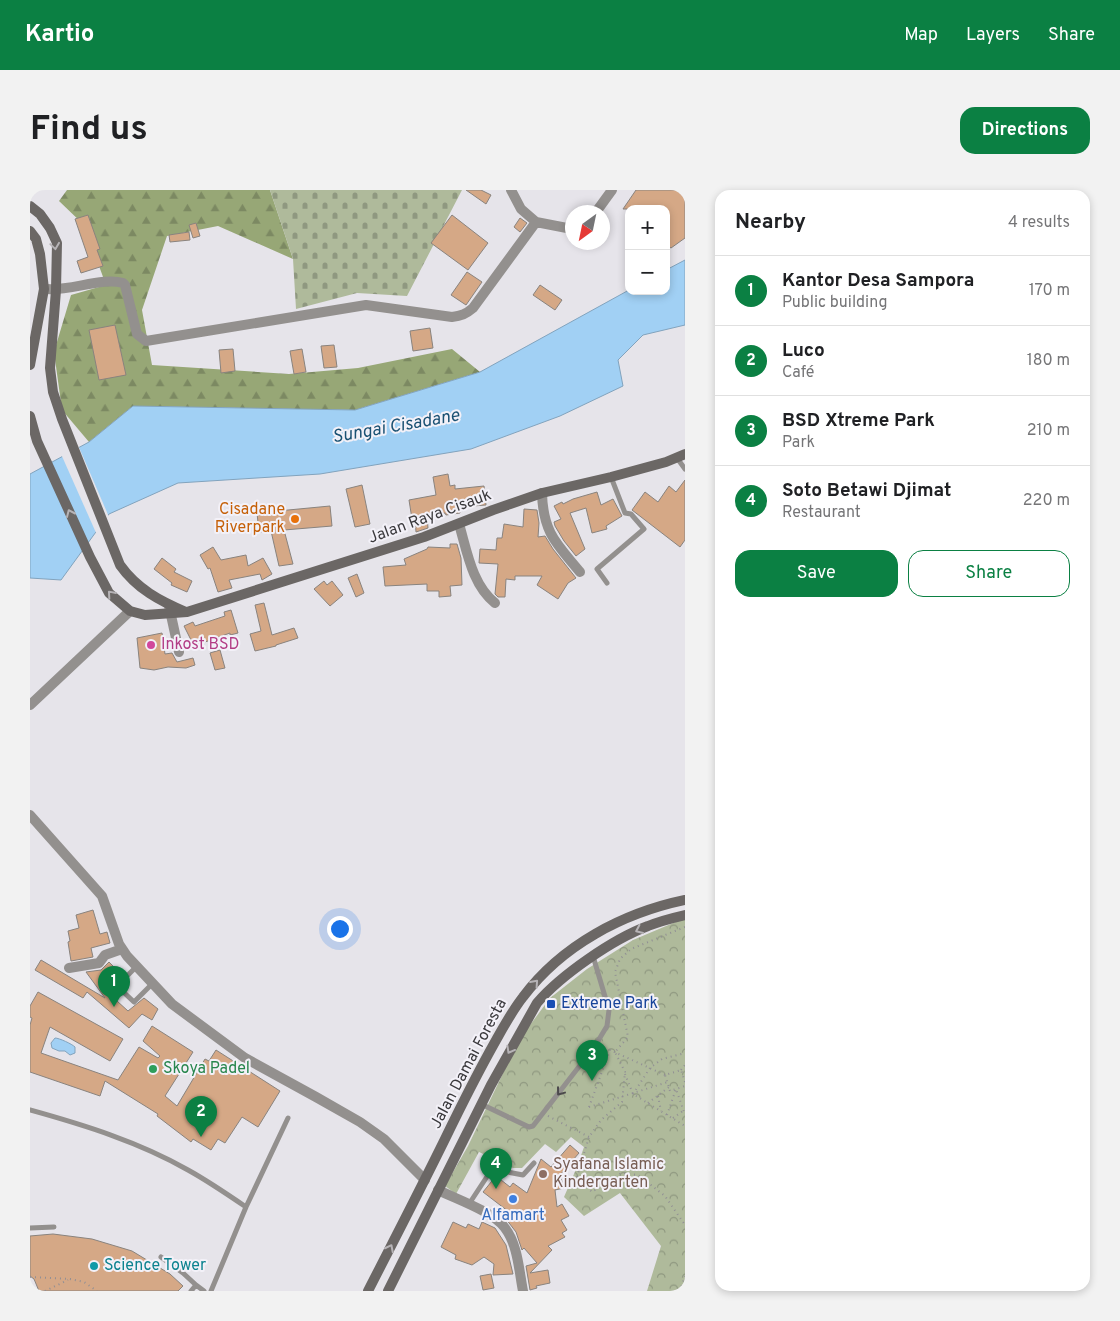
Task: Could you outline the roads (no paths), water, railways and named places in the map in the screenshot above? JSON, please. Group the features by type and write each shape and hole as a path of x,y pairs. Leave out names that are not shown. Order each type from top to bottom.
{"main road":[{"name":"Jalan Raya Cisauk","path":"30,206 40,214 50,228 56,243 56,290 50,368 53,392 62,419 120,565 128,576 141,588 170,610"},
{"path":"30,231 36,239 40,254 44,289 30,365"},
{"path":"30,416 37,441 90,557 109,594 130,611"},
{"name":"Jalan Raya Cisauk","path":"130,611 145,615 170,610 187,612 424,537 542,493 611,477 681,456"},
{"name":"Jalan Damai Foresta","path":"368,1291 476,1076 512,1012 536,981 556,962 598,932 658,905 685,900"},
{"name":"Jalan Damai Foresta","path":"391,1290 491,1084 537,1003 554,986 593,956 629,934 647,926 685,915"},
{"path":"476,1076 491,1084"}],"street":[{"path":"512,190 521,209 536,222 565,228"},
{"path":"601,205 612,190"},
{"path":"44,289 56,290 102,282 123,282 137,334 146,341 366,305 452,317 460,316 468,313 473,308 536,222"},
{"path":"542,493 544,518 550,534 580,572"},
{"path":"459,524 481,589 495,603"},
{"path":"170,610 179,652"},
{"path":"30,705 130,611"},
{"path":"30,815 102,896 122,949 152,984 185,1014 245,1058 316,1096 360,1122 384,1139 425,1180"},
{"path":"69,968 99,963 105,955 122,949"},
{"path":"438,1190 495,1218 506,1228 513,1244 523,1291"}],"lane":[{"path":"681,456 685,469"},
{"path":"607,583 596,568 644,529 631,514 625,513 611,477"},
{"path":"481,1104 529,1127 533,1126 544,1114 595,1046 607,1026 609,1010 593,956"},
{"path":"136,967 117,986 134,1002 152,984"},
{"path":"30,1110 82,1124 142,1148 187,1169 246,1207"},
{"path":"211,1291 246,1207 288,1118"},
{"path":"469,1205 492,1169 524,1175 534,1163"},
{"path":"30,1228 54,1227"},
{"path":"161,1257 204,1291"},
{"path":"191,1291 196,1285"}],"water":[{"name":"Sungai Cisadane","path":"685,260 685,325 643,335 618,360 623,386 560,416 471,449 320,474 178,483 109,514 61,580 30,578 30,474 89,442 133,406 355,410 480,372 625,292 625,295 670,295 670,268"},
{"path":"55,1038 75,1047 75,1053 70,1055 65,1051 52,1048 51,1043"}],"place":[{"name":"Cisadane Riverpark","path":"295,519"},
{"name":"Inkost BSD","path":"151,645"},
{"name":"Extreme Park","path":"551,1004"},
{"name":"Kantor Desa Sampora","path":"114,1007"},
{"name":"Skoya Padel","path":"153,1069"},
{"name":"BSD Xtreme Park","path":"592,1081"},
{"name":"Luco","path":"201,1137"},
{"name":"Syafana Islamic Kindergarten","path":"543,1174"},
{"name":"Soto Betawi Djimat","path":"496,1189"},
{"name":"Alfamart","path":"513,1199"},
{"name":"Science Tower","path":"94,1266"}]}
